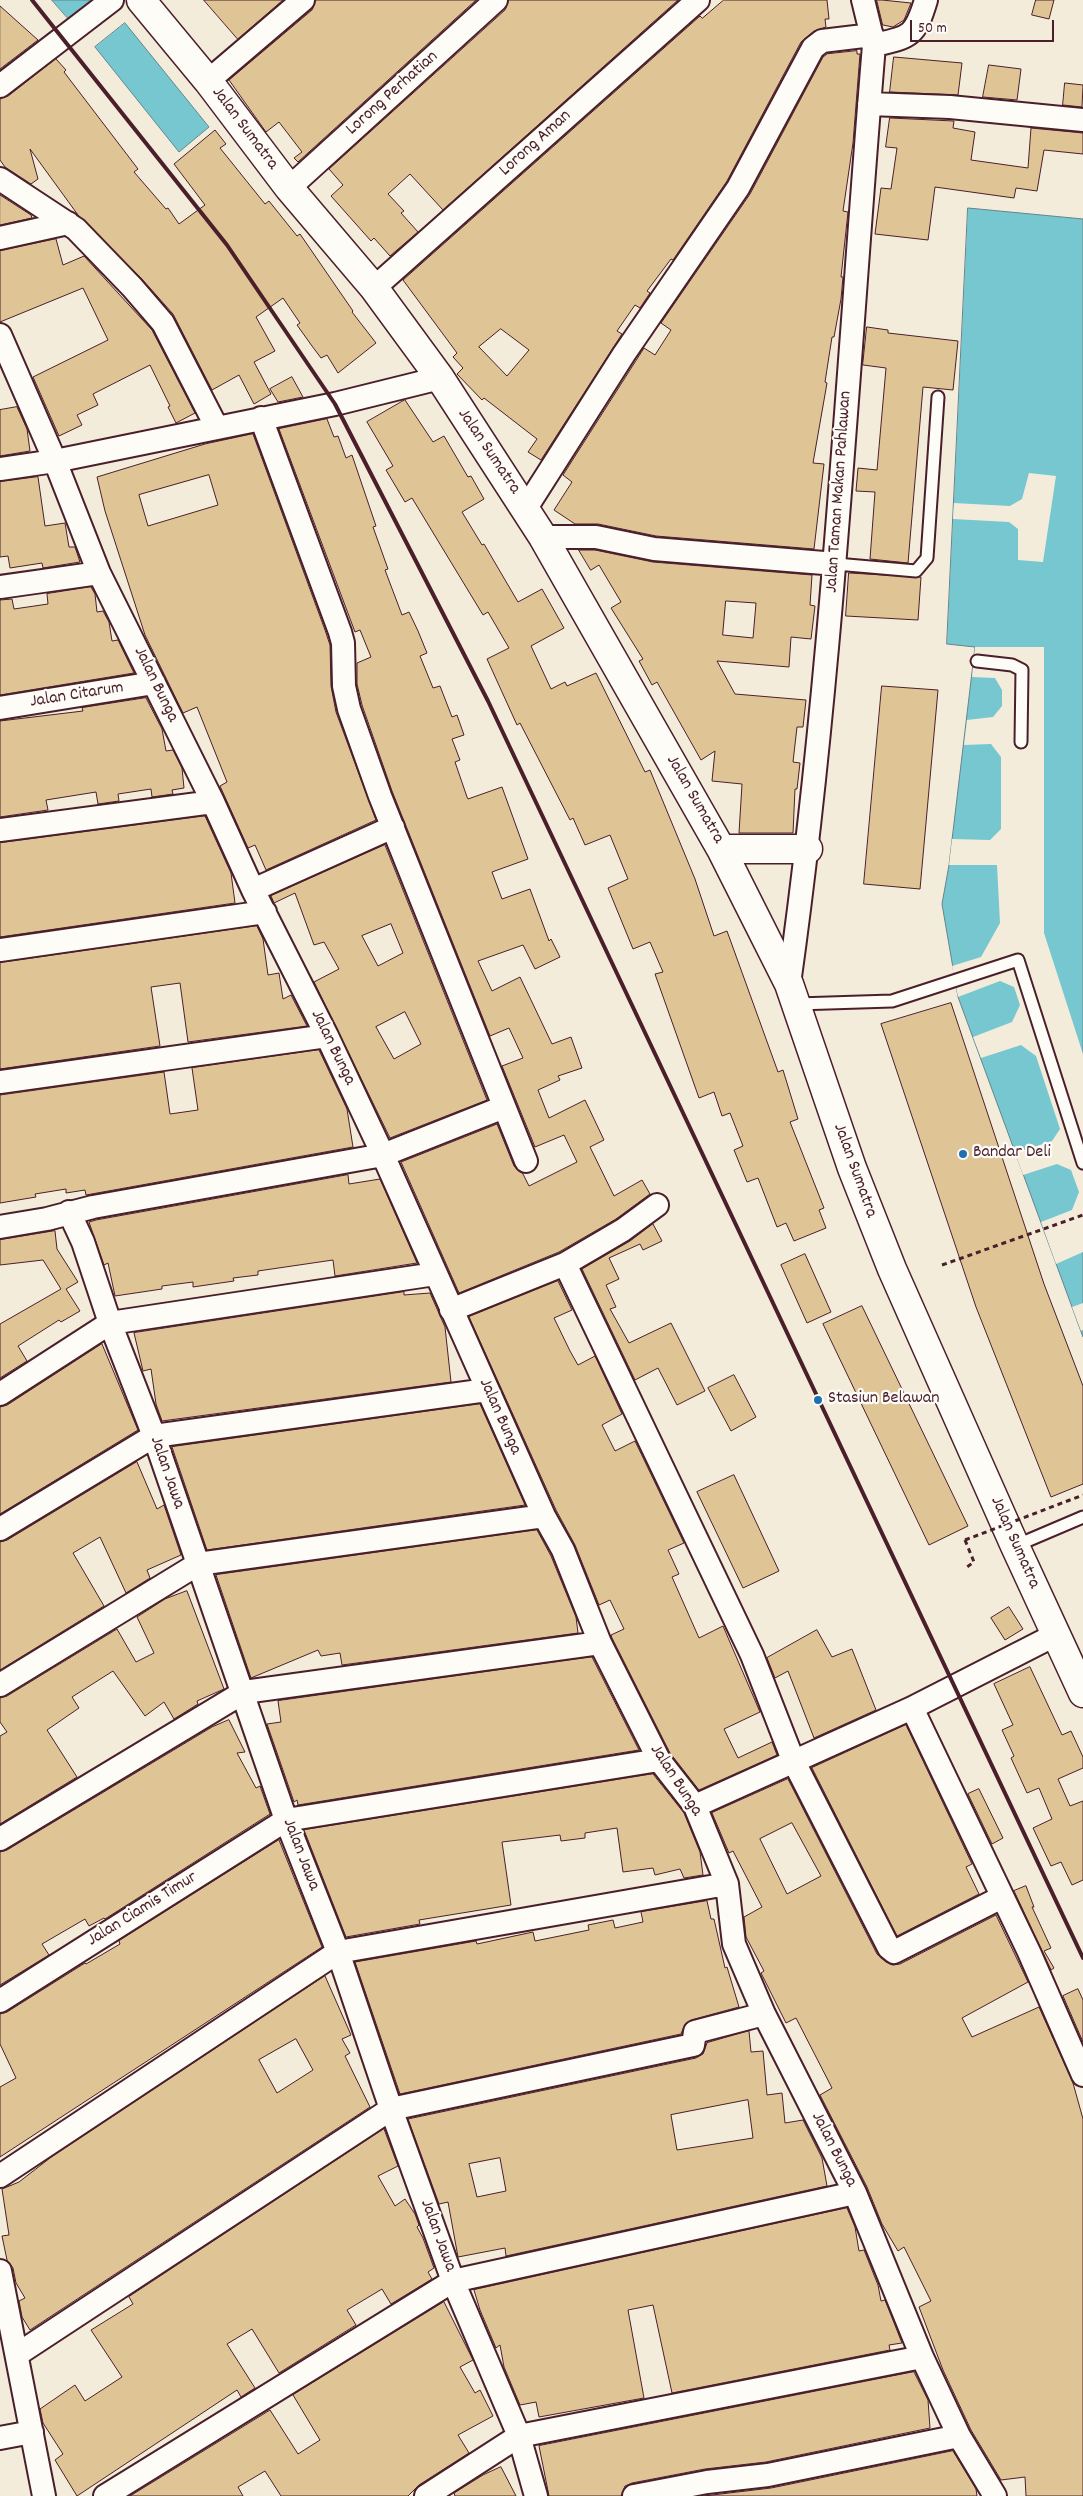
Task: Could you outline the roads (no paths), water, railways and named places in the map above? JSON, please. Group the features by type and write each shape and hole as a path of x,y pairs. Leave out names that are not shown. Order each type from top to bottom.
{"highway":[{"name":"Jalan Sumatra","path":"141,0 208,81 290,188 374,288 440,378 526,508 721,849 792,994 852,1168 892,1269 1015,1546 1083,1693"},
{"path":"721,849 808,849"}],"street":[{"path":"0,86 112,0"},
{"path":"208,81 303,0"},
{"name":"Lorong Perhatian","path":"290,188 496,0"},
{"name":"Lorong Aman","path":"374,288 698,0"},
{"name":"Jalan Taman Makan Pahlawan","path":"792,994 836,564 873,40 864,0"},
{"path":"526,508 624,354 738,188 813,48 822,41 902,39 914,31 926,0"},
{"path":"869,104 950,107 1083,120"},
{"path":"0,179 68,223 132,286 163,322 216,426"},
{"path":"0,238 68,223"},
{"name":"Jalan Bunga","path":"1,341 55,461 99,573 213,802 253,890 327,1036 383,1155 544,1516 563,1550 600,1643 659,1760 695,1806 727,1884 734,1944 764,2014 855,2193 922,2356 959,2436 995,2496"},
{"path":"0,469 55,461 216,426 336,404 440,378"},
{"path":"261,418 340,632 343,643 344,686 349,709 393,828 526,1161"},
{"path":"543,537 596,537 654,549 836,564"},
{"path":"0,587 99,573"},
{"name":"Jalan Citarum","path":"0,708 154,684"},
{"path":"0,830 213,802"},
{"path":"253,890 393,828"},
{"path":"0,950 265,912"},
{"path":"0,1082 327,1036"},
{"path":"0,1227 47,1219 68,1212 383,1155 504,1107"},
{"path":"451,1310 565,1264 623,1230 657,1205"},
{"name":"Jalan Jawa","path":"68,1212 83,1242 110,1323 154,1436 244,1692 286,1820 338,1952 391,2109 453,2281 519,2436 536,2496"},
{"path":"565,1264 752,1655 793,1760 892,1952 1002,1897"},
{"path":"0,1394 110,1323 435,1274"},
{"path":"0,1530 154,1436 487,1390"},
{"path":"0,1685 198,1564 544,1516"},
{"path":"695,1806 793,1760 912,1708 1056,1635"},
{"path":"0,1839 244,1692 600,1643"},
{"path":"912,1708 1002,1897 1083,2075"},
{"path":"286,1820 659,1760"},
{"name":"Jalan Ciamis Timur","path":"0,2001 286,1820"},
{"path":"0,2176 338,1952 727,1884"},
{"path":"18,2354 391,2109 693,2045 695,2032 764,2014"},
{"path":"105,2496 453,2281 855,2193"},
{"path":"0,2271 18,2354 44,2496"},
{"path":"426,2496 519,2436 922,2356"},
{"path":"0,2438 32,2432"},
{"path":"634,2496 707,2482 768,2475 959,2436"}],"lane":[{"path":"836,564 916,571 927,558 938,397"},
{"path":"977,662 1012,665 1022,670 1021,742"},
{"path":"792,994 892,1001 1018,960 1083,1163"},
{"path":"1015,1546 1083,1517"}],"water":[{"path":"52,0 99,0 74,25"},
{"path":"125,23 209,127 179,152 95,47"},
{"path":"968,208 1083,219 1083,1337 958,997 942,904 949,865 975,647 947,644"}],"railway":[{"path":"32,0 227,245 335,404 488,701 1083,1958"}],"place":[{"name":"Bandar Deli","path":"963,1154"},
{"name":"Stasiun Belawan","path":"818,1400"}]}
